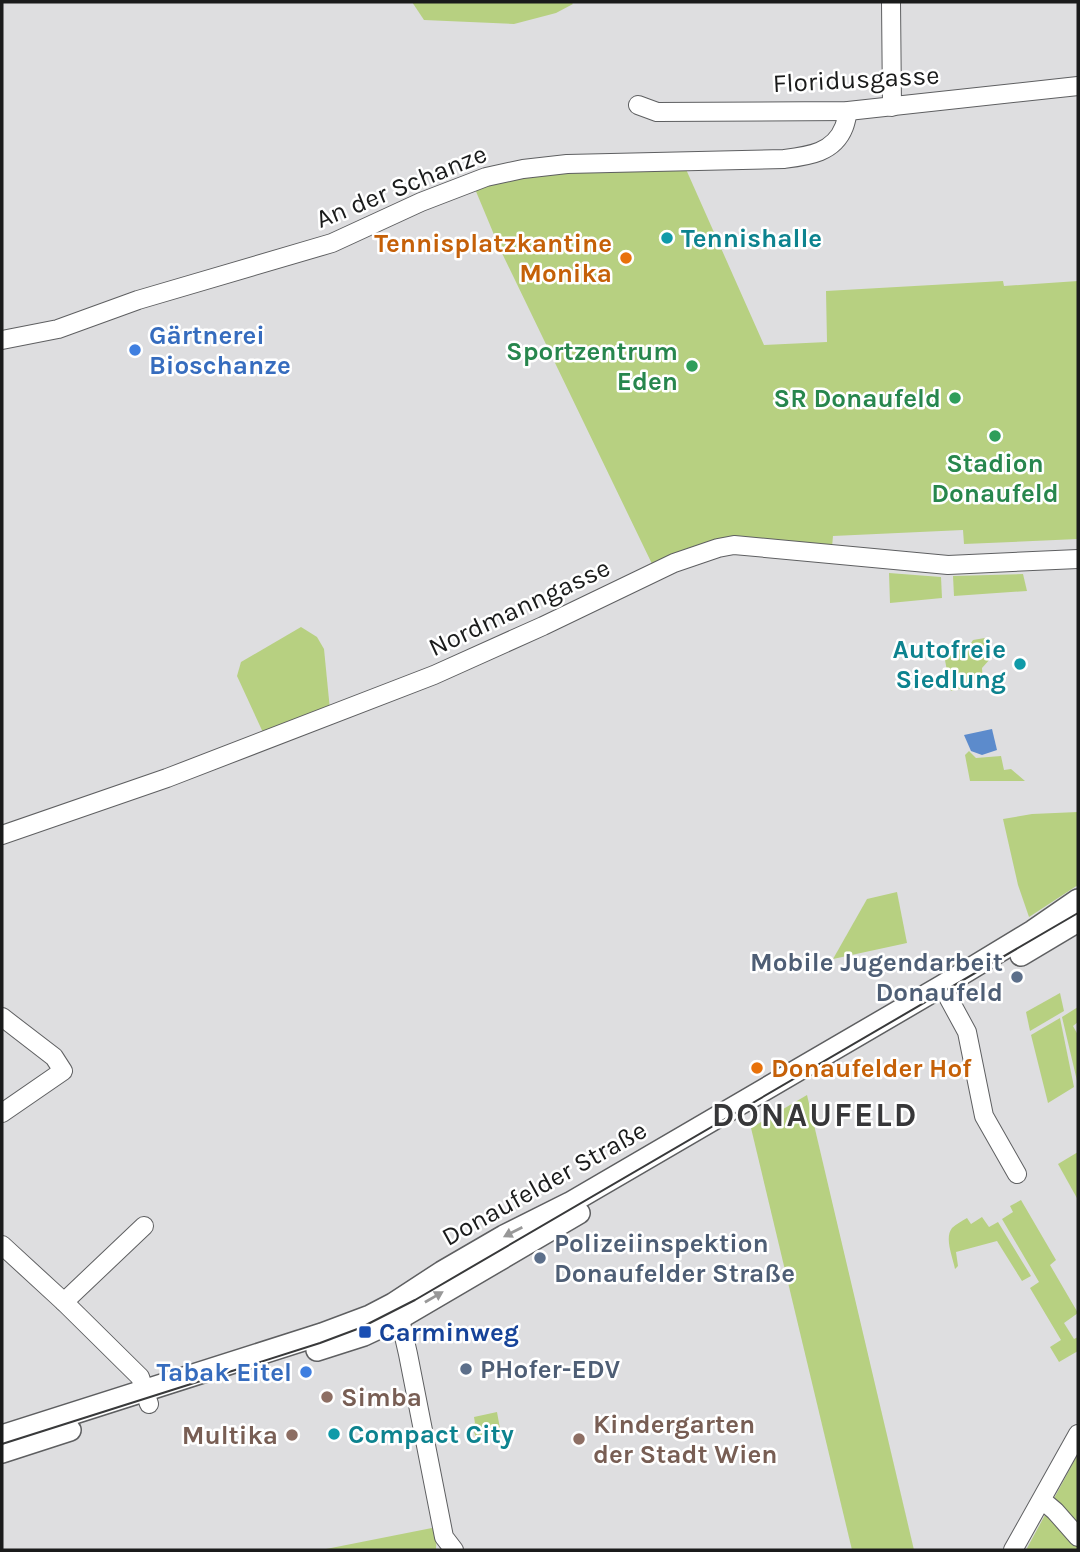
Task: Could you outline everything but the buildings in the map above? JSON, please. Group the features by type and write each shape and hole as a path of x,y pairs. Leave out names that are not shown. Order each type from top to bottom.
{"main road":[{"name":"Donaufelder Straße","path":"945,992 1078,900"},
{"name":"Donaufelder Straße","path":"2,1436 364,1335 396,1311 945,992 1078,921"},
{"name":"Donaufelder Straße","path":"2,1452 147,1397"}],"street":[{"path":"891,2 892,107"},
{"name":"Floridusgasse","path":"638,105 657,112 848,111 1078,86"},
{"name":"An der Schanze","path":"2,340 58,329 149,296 332,243 421,202 486,177 566,164 784,159 814,155 834,143 844,127 848,111"},
{"name":"Nordmanngasse","path":"2,835 167,778 434,675 674,563 719,548 734,545 948,565 1078,559"},
{"path":"945,992 967,1032 984,1116 1017,1174"},
{"path":"2,1017 54,1057 63,1071 2,1113"},
{"path":"64,1302 144,1226"},
{"path":"2,1245 140,1377 147,1397"},
{"path":"396,1311 411,1364 444,1538 454,1550"},
{"path":"1013,1550 1078,1434"},
{"path":"1042,1500 1078,1537"}],"green space":[{"path":"412,2 573,4 556,13 514,24 424,20"},
{"path":"685,167 764,345 827,342 826,291 1003,281 1004,286 1078,281 1078,539 964,544 963,530 833,536 832,547 732,539 654,568 500,249 475,189 514,177 581,169 588,173 595,169"},
{"path":"889,573 941,577 942,598 890,603"},
{"path":"1023,574 1027,591 954,596 953,576"},
{"path":"301,627 317,637 324,649 330,710 266,739 237,676 241,662"},
{"path":"985,638 990,659 982,668 983,683 951,691 943,650 959,641 967,649 973,640"},
{"path":"969,751 976,758 1001,756 1004,770 1011,769 1025,781 970,781 965,755"},
{"path":"1078,812 1078,885 1029,917 1018,885 1003,819 1032,814"},
{"path":"897,892 907,943 833,959 867,899"},
{"path":"1060,993 1064,1011 1030,1031 1026,1012"},
{"path":"1078,1007 1078,1022 1073,1026 1078,1035 1078,1085 1062,1017"},
{"path":"1060,1018 1074,1087 1048,1103 1031,1035"},
{"path":"807,1095 914,1550 852,1550 751,1128"},
{"path":"1078,1152 1078,1200 1058,1164"},
{"path":"1021,1200 1056,1260 1050,1265 1078,1313 1064,1323 1074,1339 1078,1337 1078,1351 1059,1362 1050,1347 1061,1340 1030,1288 1039,1282 1002,1219 1013,1212 1010,1206"},
{"path":"982,1217 989,1227 998,1222 1031,1276 1022,1281 997,1241 956,1252 958,1266 955,1269 949,1242 950,1232 967,1218 971,1224"},
{"path":"497,1412 501,1434 476,1439 472,1424 475,1423 474,1417"},
{"path":"1078,1454 1078,1550 1026,1550"},
{"path":"437,1527 436,1550 321,1550"}],"water":[{"path":"992,729 997,750 982,755 971,751 964,735"}],"tram line":[{"path":"2,1444 360,1328 415,1300 1078,913"}],"place":[{"name":"Tennishalle","path":"667,238"},
{"name":"Tennisplatzkantine Monika","path":"626,258"},
{"name":"Gärtnerei Bioschanze","path":"135,350"},
{"name":"Sportzentrum Eden","path":"692,366"},
{"name":"SR Donaufeld","path":"955,398"},
{"name":"Stadion Donaufeld","path":"995,436"},
{"name":"Autofreie Siedlung","path":"1020,664"},
{"name":"Mobile Jugendarbeit Donaufeld","path":"1017,977"},
{"name":"Donaufelder Hof","path":"757,1068"},
{"name":"Polizeiinspektion Donaufelder Straße","path":"540,1258"},
{"name":"Carminweg","path":"365,1332"},
{"name":"PHofer-EDV","path":"466,1369"},
{"name":"Tabak Eitel","path":"306,1372"},
{"name":"Simba","path":"327,1397"},
{"name":"Compact City","path":"334,1434"},
{"name":"Multika","path":"292,1435"},
{"name":"Kindergarten der Stadt Wien","path":"579,1439"}],"district":[{"name":"DONAUFELD","path":"815,1114"}]}
